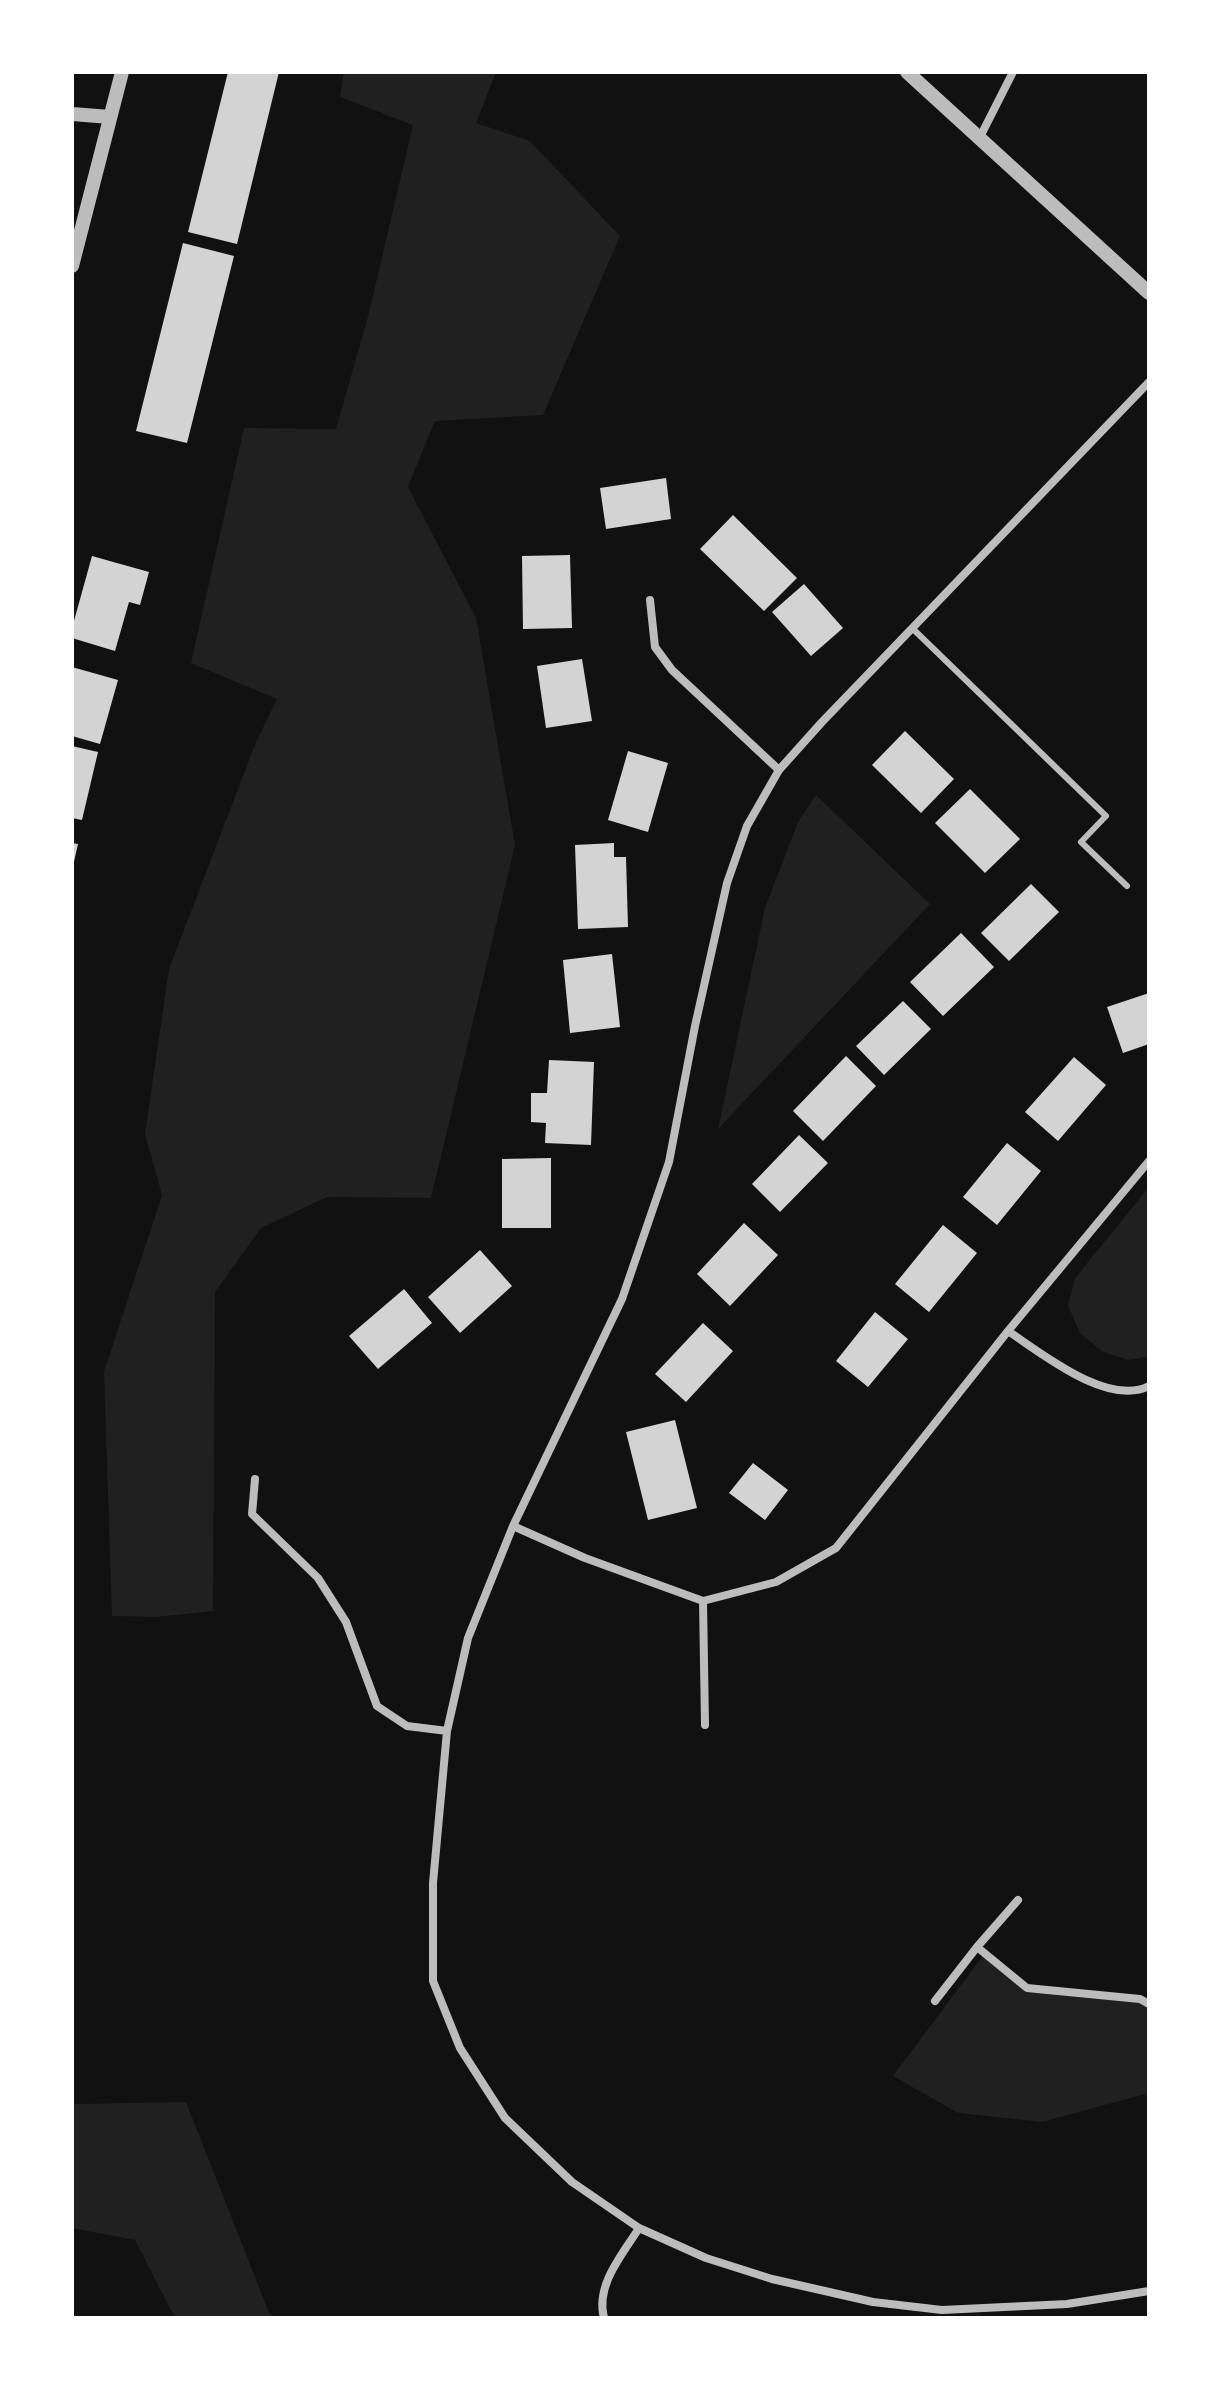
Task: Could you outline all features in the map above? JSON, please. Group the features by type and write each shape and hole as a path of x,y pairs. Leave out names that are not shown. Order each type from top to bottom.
{"street":[{"path":"72,266 122,72"},
{"path":"907,72 1149,293"},
{"path":"979,140 1013,72"},
{"path":"72,114 110,117"},
{"path":"1149,382 779,770 747,826 727,883 669,1162 622,1299 513,1526 468,1638 447,1731 433,1883 433,1981 460,2048 505,2118 572,2182 639,2228 706,2258 772,2279 873,2302 928,2309 1007,2309 1067,2304 1149,2291"},
{"path":"650,600 655,647 672,670 779,770"},
{"path":"513,1526 585,1558 703,1601 776,1582 836,1548 1008,1331 1149,1161"},
{"path":"1008,1331 1078,1376 1118,1391 1141,1390 1149,1386"},
{"path":"255,1479 252,1514 318,1578 346,1622 377,1706 407,1726 447,1731"},
{"path":"703,1601 705,1725"},
{"path":"935,2001 1018,1900"},
{"path":"977,1947 1027,1988 1140,1999 1149,2004"},
{"path":"604,2318 603,2291 639,2228"}],"lane":[{"path":"912,628 1106,816 1081,842 1127,886"}],"shaded area":[{"path":"344,72 496,72 476,123 530,141 620,236 543,415 435,421 408,487 476,618 515,845 431,1198 327,1197 261,1228 215,1292 213,1611 156,1617 112,1616 104,1372 162,1195 145,1134 169,969 256,742 277,699 191,663 244,428 336,429 369,313 413,125 340,97"},
{"path":"816,795 930,904 718,1129 765,908 798,822"},
{"path":"1149,1187 1149,1356 1129,1360 1103,1352 1080,1333 1068,1306 1075,1278"},
{"path":"985,1953 1027,1988 1149,2004 1149,2093 1042,2122 958,2113 893,2076"},
{"path":"186,2102 273,2318 175,2318 135,2240 72,2228 72,2104"}],"building":[{"path":"228,72 279,72 237,244 188,232"},
{"path":"183,243 234,256 187,443 136,431"},
{"path":"666,478 671,519 606,529 600,488"},
{"path":"733,515 797,578 764,611 700,549"},
{"path":"570,555 572,628 523,629 522,556"},
{"path":"92,556 149,572 140,605 129,602 115,651 72,638"},
{"path":"804,584 843,628 811,656 772,612"},
{"path":"582,659 592,721 546,728 537,666"},
{"path":"72,667 118,680 100,744 72,736"},
{"path":"905,731 954,779 921,813 872,765"},
{"path":"72,746 98,752 82,820 72,818"},
{"path":"628,751 668,763 648,832 608,820"},
{"path":"970,789 1020,839 985,873 935,823"},
{"path":"72,843 78,844 73,866 72,866"},
{"path":"614,843 614,857 626,857 628,927 578,929 575,845"},
{"path":"1031,884 1059,912 1009,961 981,933"},
{"path":"961,933 994,967 943,1016 910,982"},
{"path":"612,954 620,1027 570,1033 563,960"},
{"path":"1149,993 1149,1044 1123,1053 1107,1007"},
{"path":"903,1001 931,1029 884,1075 856,1046"},
{"path":"846,1056 876,1086 823,1141 793,1111"},
{"path":"1074,1057 1106,1085 1058,1141 1025,1112"},
{"path":"549,1060 594,1062 591,1145 545,1143 546,1123 531,1122 531,1093 547,1093"},
{"path":"799,1135 828,1163 780,1212 752,1184"},
{"path":"1007,1143 1041,1171 997,1225 963,1197"},
{"path":"551,1158 551,1228 502,1228 502,1159"},
{"path":"744,1223 778,1255 730,1306 697,1274"},
{"path":"943,1225 977,1253 929,1312 895,1284"},
{"path":"480,1250 512,1286 460,1333 428,1297"},
{"path":"404,1289 432,1323 378,1369 349,1336"},
{"path":"875,1312 908,1339 868,1387 836,1361"},
{"path":"703,1323 733,1351 686,1402 655,1374"},
{"path":"675,1420 697,1508 648,1520 626,1432"},
{"path":"753,1463 788,1490 765,1520 729,1493"}]}
